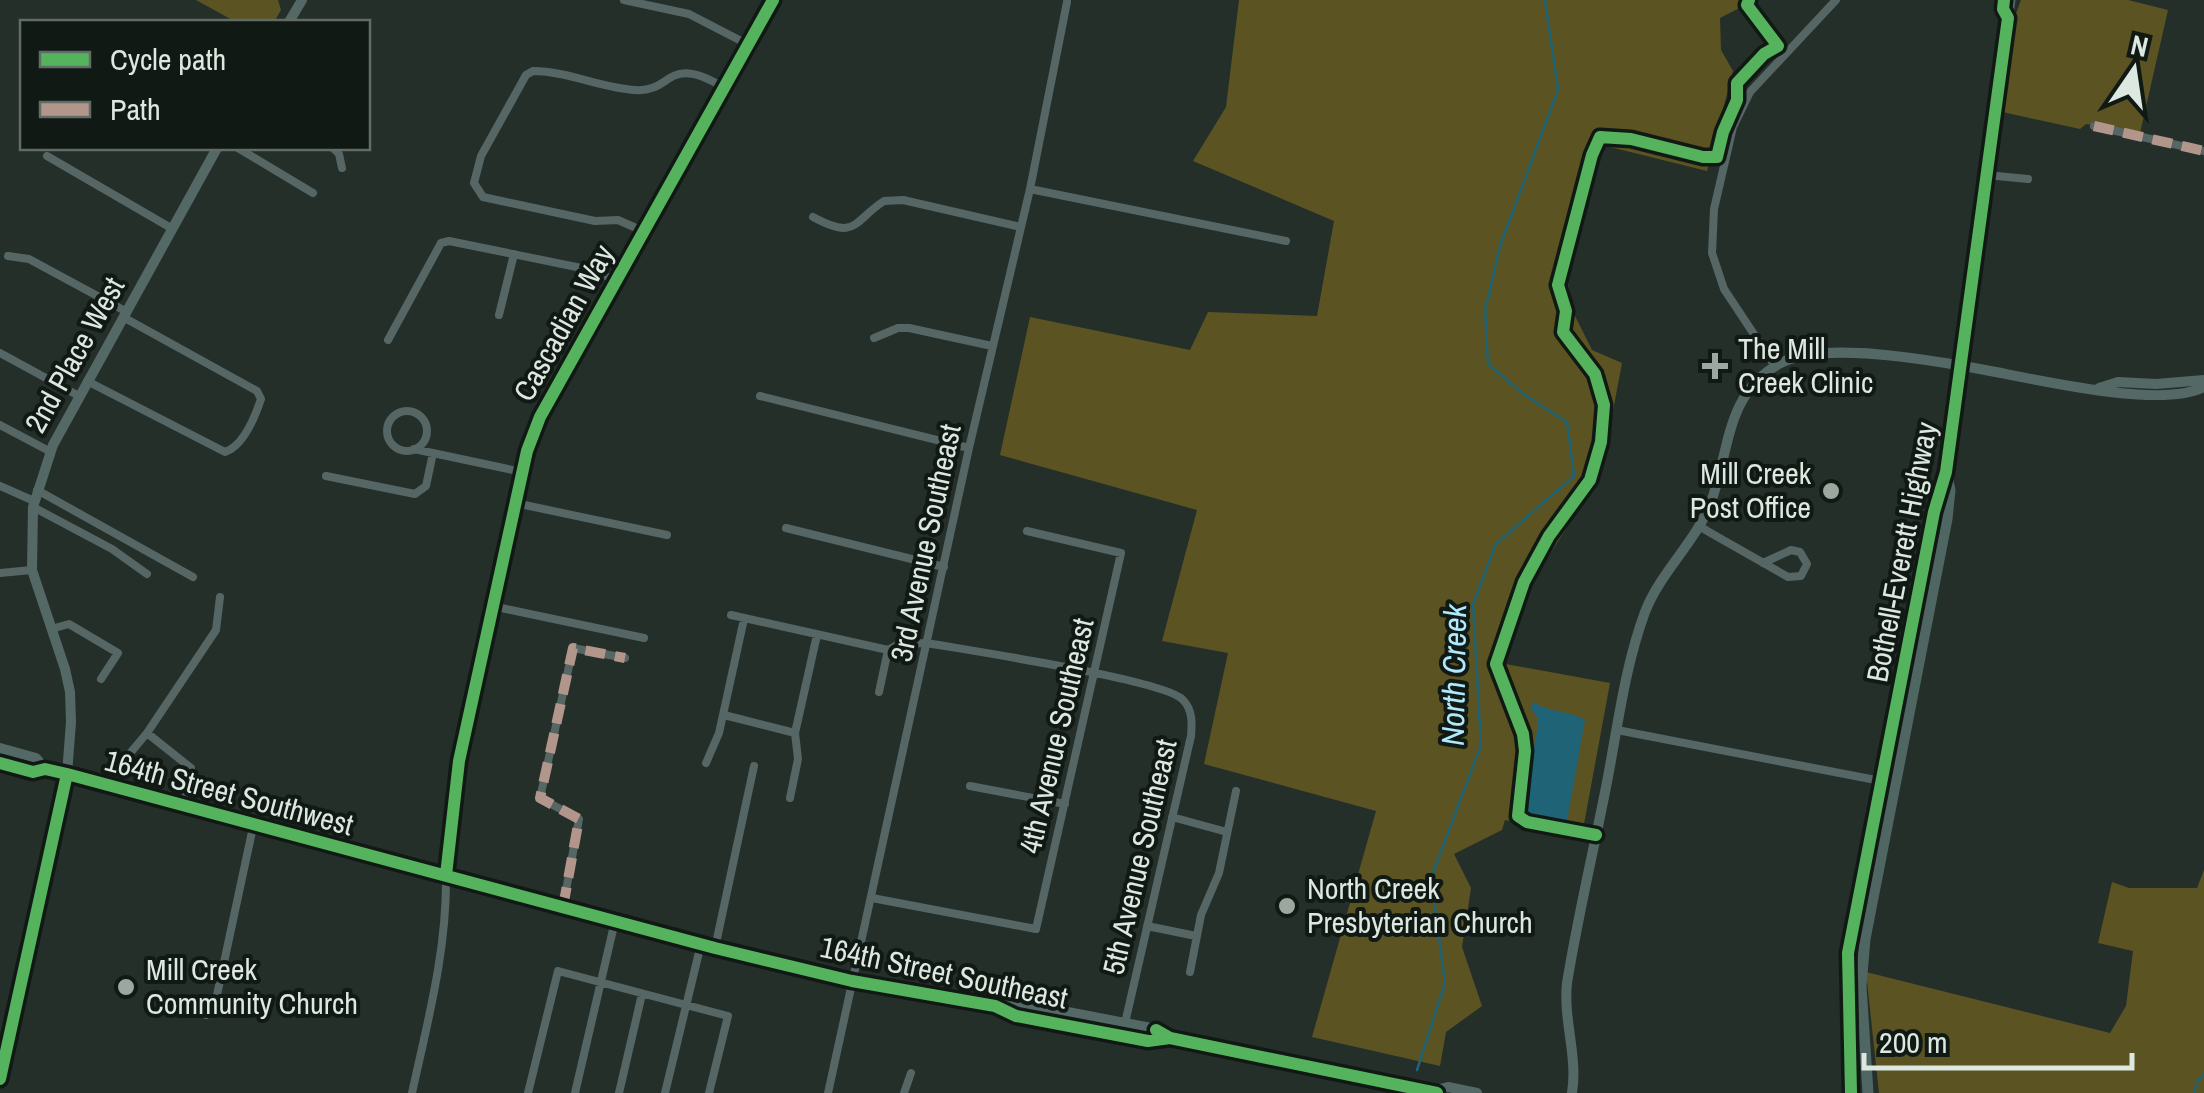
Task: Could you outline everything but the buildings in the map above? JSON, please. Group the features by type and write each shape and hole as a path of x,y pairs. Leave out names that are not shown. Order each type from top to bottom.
{"main road":[{"name":"Bothell-Everett Highway","path":"1851,1093 1848,953 1934,512 1946,472 2008,18 2015,12 2010,0"},
{"name":"Bothell-Everett Highway","path":"1868,1093 1862,964 1946,519 1950,490 1946,472"},
{"path":"1895,713 1897,731 1889,776 1896,781"},
{"path":"1879,862 1878,837 1886,788 1880,781"}],"street":[{"path":"624,0 690,14 747,44"},
{"name":"Cascadian Way","path":"446,875 458,761 522,472 540,416 773,0"},
{"path":"1775,366 1724,290 1712,253 1714,210 1733,127 1750,92 1836,0"},
{"name":"3rd Avenue Southeast","path":"828,1093 969,448 1030,189 1066,1"},
{"path":"643,231 618,220 595,222 486,198 476,192 474,184 481,156 526,75 533,71 638,91 687,72 723,87"},
{"path":"2094,126 2204,151"},
{"name":"2nd Place West","path":"0,1079 66,774 70,692 32,570 34,499 50,452 79,396 216,150"},
{"path":"241,150 313,193"},
{"path":"334,150 342,168"},
{"path":"47,156 171,228"},
{"path":"1986,176 2028,179"},
{"path":"1030,189 1286,241"},
{"path":"813,218 851,228 884,201 903,200 1021,228"},
{"path":"388,340 441,243 449,240 596,271 616,281"},
{"path":"499,315 514,254"},
{"path":"8,256 29,259 257,391 261,400 235,449 226,452 87,381"},
{"path":"874,338 898,328 909,328 992,346"},
{"path":"1572,1093 1567,982 1627,670 1646,609 1663,574 1699,526 1718,480 1734,412 1749,389 1775,366 1802,354 1824,351 1962,366 2122,395 2150,395 2204,384"},
{"path":"0,352 79,396"},
{"path":"760,396 969,448"},
{"path":"414,448 424,441 426,426 417,414 402,411 390,420 387,435 396,448 414,448 522,472"},
{"path":"0,425 50,452"},
{"path":"326,476 415,494 426,486 433,452"},
{"path":"0,486 192,577"},
{"path":"34,499 148,574"},
{"path":"515,503 667,535"},
{"path":"1699,526 1763,563 1792,578 1804,572 1807,564 1804,555 1791,550 1763,563"},
{"path":"786,528 944,567"},
{"name":"4th Avenue Southeast","path":"872,898 1036,929 1121,553 1027,532"},
{"path":"0,573 32,570"},
{"path":"126,758 216,630 220,598"},
{"path":"492,606 644,638"},
{"path":"731,616 888,650 899,644 927,643 1096,674"},
{"path":"706,763 724,715 744,619"},
{"path":"51,629 69,624 118,653 101,679"},
{"path":"790,798 798,759 795,733 817,635"},
{"path":"563,907 579,819 540,798 573,648 625,658"},
{"path":"879,692 888,650"},
{"name":"5th Avenue Southeast","path":"1096,674 1173,692 1185,701 1192,723 1125,1023"},
{"path":"724,715 795,733"},
{"path":"1617,730 1880,781"},
{"path":"147,733 191,768 184,807"},
{"name":"164th Street Southwest","path":"0,748 36,758 45,769"},
{"name":"164th Street Southwest","path":"0,763 33,772 45,769 66,774 253,827 446,875"},
{"path":"715,948 754,766"},
{"path":"970,786 1065,804"},
{"path":"1190,972 1201,915 1219,874 1236,791"},
{"path":"1172,818 1227,832"},
{"path":"206,1015 217,996 253,827"},
{"path":"412,1093 441,962 446,875"},
{"name":"164th Street Southeast","path":"446,875 852,981 995,1006 1016,1016 1148,1041 1170,1038"},
{"path":"574,1093 615,921"},
{"path":"1147,926 1196,936"},
{"path":"666,1093 701,944"},
{"path":"528,1093 558,971 728,1016 709,1093"},
{"path":"619,1093 642,994"},
{"name":"164th Street Southeast","path":"995,1006 1016,1002 1435,1092 1448,1088 1477,1093"},
{"path":"904,1093 911,1073"}],"shaded area":[{"path":"196,0 278,0 281,10 275,20 232,20"},
{"path":"1239,0 1755,0 1720,18 1721,50 1733,71 1707,171 1602,145 1567,279 1575,316 1592,350 1622,363 1601,474 1532,582 1500,663 1610,683 1582,835 1505,820 1502,830 1454,854 1471,888 1462,947 1482,1006 1446,1032 1440,1066 1312,1037 1376,811 1204,764 1228,653 1162,641 1197,510 1000,455 1030,317 1190,350 1208,312 1317,316 1334,221 1193,161 1226,107"},
{"path":"2021,0 2128,0 2168,10 2140,133 2086,124 2080,129 1998,111 2013,22"},
{"path":"2204,870 2204,1093 1879,1093 1866,972 2110,1033 2126,1006 2133,951 2098,943 2112,882 2129,888 2197,888"}],"water":[{"path":"1534,702 1585,720 1567,821 1526,813 1523,808 1538,725 1530,708"}],"waterway":[{"name":"North Creek","path":"1417,1070 1445,983 1431,878 1481,745 1473,604 1496,544 1574,476 1567,422 1522,393 1488,364 1485,311 1500,246 1558,90 1545,0"},
{"path":"2194,1093 2204,1075"}],"marked path":[{"path":"2094,126 2204,151"},
{"path":"563,907 579,819 540,798 573,648 625,658"}],"cycle path":[{"path":"446,875 459,761 527,451 540,417 773,0"},
{"path":"1596,835 1527,822 1518,816 1525,751 1523,734 1496,664 1524,582 1549,536 1590,480 1601,442 1604,405 1595,374 1563,332 1566,311 1558,285 1600,137 1631,139 1717,157 1737,100 1737,83 1764,54 1778,46 1747,5 1749,0"},
{"path":"1851,1093 1848,953 1934,512 1946,472 2008,18 2004,0"},
{"path":"0,763 33,772 45,769 67,774 715,948 852,981 995,1006 1016,1016 1148,1041 1170,1038"},
{"path":"0,1079 67,774"},
{"path":"1156,1030 1170,1038 1437,1093"}],"place":[{"name":"The Mill Creek Clinic","path":"1715,366"},
{"name":"Mill Creek Post Office","path":"1831,491"},
{"name":"North Creek Presbyterian Church","path":"1287,906"},
{"name":"Mill Creek Community Church","path":"126,987"}]}
